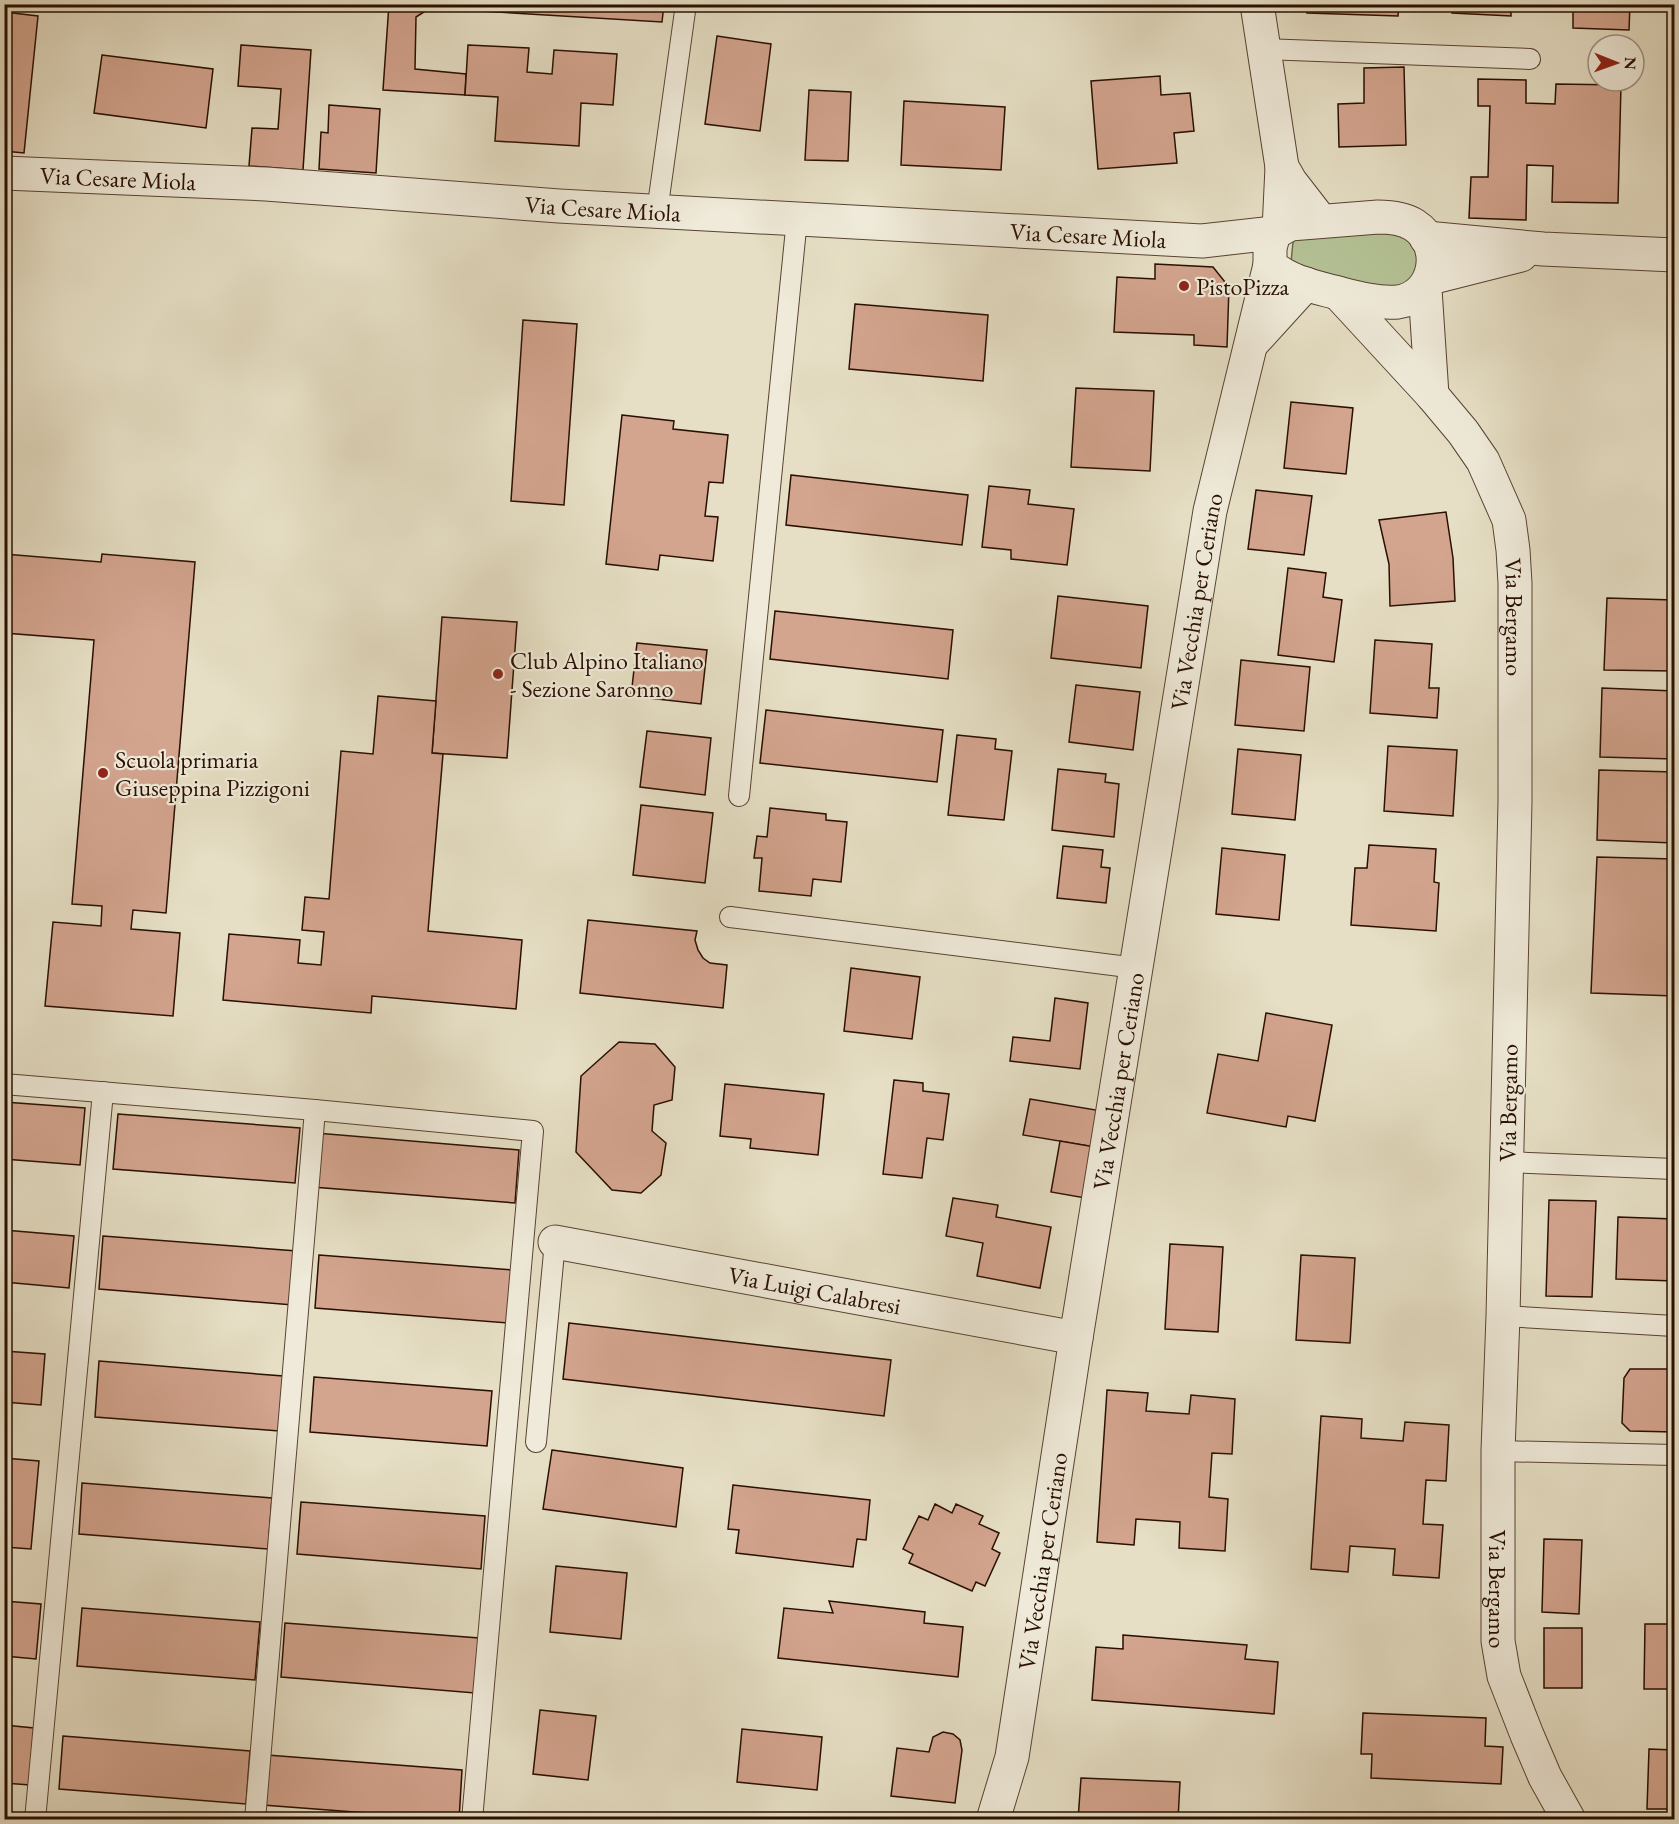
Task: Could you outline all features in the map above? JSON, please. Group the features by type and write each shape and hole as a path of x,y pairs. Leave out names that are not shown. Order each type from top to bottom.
{"street":[{"path":"1257,4 1282,167 1273,248 1286,277 1338,293 1382,302 1398,302 1411,298 1427,284 1543,249"},
{"path":"1282,167 1321,221"},
{"name":"Via Cesare Miola","path":"4,173 266,184 657,212 1202,241 1273,248 1290,224 1390,217 1413,225 1426,238"},
{"path":"1432,395 1427,284 1433,258 1426,238 1543,249 1674,255"},
{"name":"Via Vecchia per Ceriano","path":"993,1820 1012,1757 1076,1338 1210,511 1273,248"},
{"name":"Via Vecchia per Ceriano","path":"1250,344 1306,284"},
{"name":"Via Bergamo","path":"1338,293 1463,432 1483,461 1509,520 1513,550 1515,802 1498,1451 1498,1641 1504,1676 1545,1777 1569,1820"},
{"name":"Via Luigi Calabresi","path":"555,1242 1076,1338"}],"lane":[{"path":"657,212 686,4"},
{"path":"1264,49 1530,59"},
{"path":"739,796 797,219"},
{"path":"730,917 1136,968"},
{"path":"4,1084 533,1131 472,1820"},
{"path":"35,1820 103,1092"},
{"path":"255,1820 315,1110"},
{"path":"1506,1162 1674,1169"},
{"path":"537,1442 555,1242"},
{"path":"1503,1316 1674,1326"},
{"path":"1498,1451 1674,1455"}],"green space":[{"path":"1399,231 1417,251 1417,276 1388,294 1291,262 1293,242 1301,234"}],"building":[{"path":"389,4 664,4 662,22 430,8 416,17 415,69 466,74 465,95 383,90"},
{"path":"1307,4 1399,4 1398,16 1307,13"},
{"path":"1453,4 1511,4 1511,16 1452,13"},
{"path":"1573,4 1630,4 1629,30 1573,28"},
{"path":"4,12 38,16 24,153 4,151"},
{"path":"717,36 771,44 760,131 705,124"},
{"path":"241,45 311,50 303,170 249,166 252,128 278,129 281,89 238,86"},
{"path":"468,45 529,48 527,72 552,74 554,50 617,54 613,105 581,103 579,146 495,141 498,97 465,95"},
{"path":"102,55 213,69 206,128 94,113"},
{"path":"1404,67 1406,145 1339,147 1338,104 1364,103 1364,68"},
{"path":"1160,76 1161,95 1190,93 1194,131 1174,133 1177,163 1098,169 1091,81"},
{"path":"1478,79 1526,80 1526,103 1555,104 1556,84 1586,84 1586,93 1621,93 1618,203 1552,202 1553,166 1527,165 1526,220 1469,218 1471,177 1488,177 1490,106 1478,106"},
{"path":"809,90 851,92 848,161 805,160"},
{"path":"904,101 1005,107 1001,170 901,165"},
{"path":"329,105 380,109 376,173 319,169 321,132 328,133"},
{"path":"1155,264 1213,267 1229,287 1227,347 1194,345 1194,335 1114,332 1117,277 1155,279"},
{"path":"855,304 988,315 983,381 849,369"},
{"path":"523,320 577,324 564,505 511,501"},
{"path":"1076,388 1154,391 1150,471 1071,467"},
{"path":"1291,402 1353,408 1346,474 1284,468"},
{"path":"622,415 674,421 673,429 728,435 723,483 709,482 705,516 718,517 713,561 660,555 658,570 606,564"},
{"path":"791,475 968,495 962,545 786,525"},
{"path":"989,486 1030,490 1028,504 1074,509 1067,565 1011,559 1011,550 982,547"},
{"path":"1256,490 1312,496 1304,555 1248,549"},
{"path":"1446,512 1453,558 1455,601 1390,606 1389,564 1379,520"},
{"path":"4,554 101,562 102,554 195,562 166,913 133,910 131,929 180,933 173,1016 45,1006 53,922 101,926 102,906 72,904 94,640 4,633"},
{"path":"1288,568 1326,573 1323,597 1342,600 1334,662 1278,655"},
{"path":"1058,596 1148,606 1141,668 1051,658"},
{"path":"1607,598 1674,600 1674,671 1604,670"},
{"path":"775,611 953,630 948,679 770,659"},
{"path":"442,617 517,622 507,758 432,753"},
{"path":"1375,640 1432,644 1429,688 1439,688 1437,718 1370,713"},
{"path":"637,643 707,650 701,704 631,696"},
{"path":"1241,660 1310,667 1304,731 1235,725"},
{"path":"1076,685 1140,692 1133,750 1069,742"},
{"path":"1602,688 1674,691 1674,759 1600,757"},
{"path":"378,696 436,701 432,753 443,754 428,931 522,940 516,1009 372,996 371,1013 223,1000 229,934 300,940 298,963 321,965 324,932 302,930 305,897 329,899 341,751 373,754"},
{"path":"766,710 943,730 937,782 760,763"},
{"path":"647,731 711,738 705,795 640,787"},
{"path":"957,735 996,739 995,749 1012,751 1004,820 948,815"},
{"path":"1388,746 1457,750 1453,816 1384,811"},
{"path":"1238,749 1301,755 1295,820 1232,814"},
{"path":"1058,769 1106,774 1105,782 1119,784 1114,837 1052,830"},
{"path":"1599,770 1674,772 1674,843 1597,840"},
{"path":"641,805 713,813 705,883 633,875"},
{"path":"770,808 826,814 826,820 847,822 841,882 813,879 811,896 759,891 762,858 754,858 757,836 767,837"},
{"path":"1369,845 1436,849 1434,882 1439,883 1436,931 1351,925 1355,868 1367,868"},
{"path":"1063,846 1103,850 1101,867 1110,868 1106,903 1057,898"},
{"path":"1222,848 1285,855 1279,920 1216,914"},
{"path":"1597,857 1674,859 1674,996 1591,993"},
{"path":"588,920 697,931 695,940 703,958 710,963 727,965 723,1008 580,993"},
{"path":"851,968 920,977 912,1039 844,1031"},
{"path":"1055,998 1088,1003 1080,1069 1010,1061 1013,1037 1050,1041"},
{"path":"1266,1013 1332,1025 1315,1121 1288,1116 1286,1127 1207,1113 1218,1054 1258,1061"},
{"path":"619,1042 655,1044 675,1067 672,1100 654,1105 652,1131 666,1143 661,1175 641,1193 612,1190 576,1152 581,1076"},
{"path":"894,1080 923,1083 923,1091 949,1094 943,1140 927,1138 922,1178 883,1174"},
{"path":"725,1084 824,1094 818,1155 750,1148 751,1139 720,1136"},
{"path":"1030,1099 1102,1111 1095,1147 1023,1135"},
{"path":"4,1102 85,1108 80,1165 4,1159"},
{"path":"118,1114 300,1128 295,1183 113,1169"},
{"path":"316,1133 519,1150 515,1203 312,1187"},
{"path":"1060,1141 1095,1147 1085,1198 1051,1192"},
{"path":"953,1198 998,1205 996,1217 1051,1227 1040,1288 977,1276 983,1243 946,1236"},
{"path":"1549,1200 1596,1201 1592,1297 1546,1296"},
{"path":"1618,1217 1674,1219 1674,1281 1616,1279"},
{"path":"4,1230 74,1236 69,1288 4,1282"},
{"path":"103,1236 297,1251 293,1305 99,1289"},
{"path":"1170,1244 1223,1247 1218,1332 1165,1329"},
{"path":"319,1255 512,1270 508,1323 315,1308"},
{"path":"1301,1255 1355,1258 1350,1343 1296,1340"},
{"path":"569,1323 891,1360 884,1416 563,1379"},
{"path":"4,1351 45,1354 41,1405 4,1402"},
{"path":"99,1361 283,1376 279,1431 95,1417"},
{"path":"1630,1369 1674,1369 1674,1432 1630,1431 1622,1423 1624,1378"},
{"path":"314,1377 492,1391 487,1446 310,1432"},
{"path":"1107,1390 1148,1393 1146,1411 1189,1414 1191,1395 1235,1399 1232,1454 1212,1453 1209,1497 1228,1499 1225,1551 1179,1548 1180,1522 1136,1519 1134,1545 1097,1542"},
{"path":"1321,1416 1362,1419 1361,1438 1403,1441 1405,1422 1449,1425 1446,1481 1426,1480 1423,1524 1443,1525 1439,1578 1393,1575 1395,1549 1350,1546 1348,1572 1311,1569"},
{"path":"552,1450 683,1468 676,1527 543,1509"},
{"path":"4,1458 39,1461 31,1549 4,1547"},
{"path":"82,1483 272,1498 268,1549 79,1534"},
{"path":"733,1485 870,1500 866,1540 857,1539 853,1567 736,1553 739,1530 728,1529"},
{"path":"301,1502 485,1516 481,1569 297,1554"},
{"path":"935,1504 952,1513 956,1504 983,1516 979,1524 999,1533 992,1549 1000,1553 985,1586 976,1582 972,1591 909,1563 913,1554 903,1549 919,1516 928,1520"},
{"path":"1544,1539 1582,1540 1579,1614 1542,1612"},
{"path":"556,1566 627,1573 621,1639 550,1632"},
{"path":"4,1601 41,1604 36,1659 4,1656"},
{"path":"829,1601 925,1612 924,1623 963,1627 958,1677 778,1658 784,1608 833,1613"},
{"path":"82,1608 260,1622 255,1680 77,1666"},
{"path":"285,1623 479,1638 475,1693 281,1677"},
{"path":"1645,1624 1674,1624 1674,1689 1644,1689"},
{"path":"1544,1628 1582,1628 1582,1688 1544,1688"},
{"path":"1123,1635 1247,1645 1245,1659 1278,1662 1274,1714 1092,1700 1096,1647 1123,1649"},
{"path":"540,1710 596,1716 588,1780 533,1774"},
{"path":"1363,1713 1486,1718 1485,1746 1503,1747 1501,1784 1371,1778 1372,1754 1361,1754"},
{"path":"4,1725 34,1728 30,1785 4,1783"},
{"path":"742,1729 822,1737 817,1790 737,1782"},
{"path":"943,1732 953,1734 960,1740 962,1750 955,1803 891,1796 897,1748 929,1752 933,1737"},
{"path":"63,1736 250,1751 246,1804 59,1789"},
{"path":"1649,1749 1674,1750 1674,1809 1647,1809"},
{"path":"267,1755 462,1770 459,1820 263,1805"},
{"path":"1081,1778 1180,1782 1178,1820 1078,1820"},
{"path":"633,1814 698,1819 698,1820 633,1820"},
{"path":"838,1815 887,1819 887,1820 838,1820"}],"place":[{"name":"PistoPizza","path":"1184,286"},
{"name":"Club Alpino Italiano - Sezione Saronno","path":"498,674"},
{"name":"Scuola primaria Giuseppina Pizzigoni","path":"103,773"}]}
